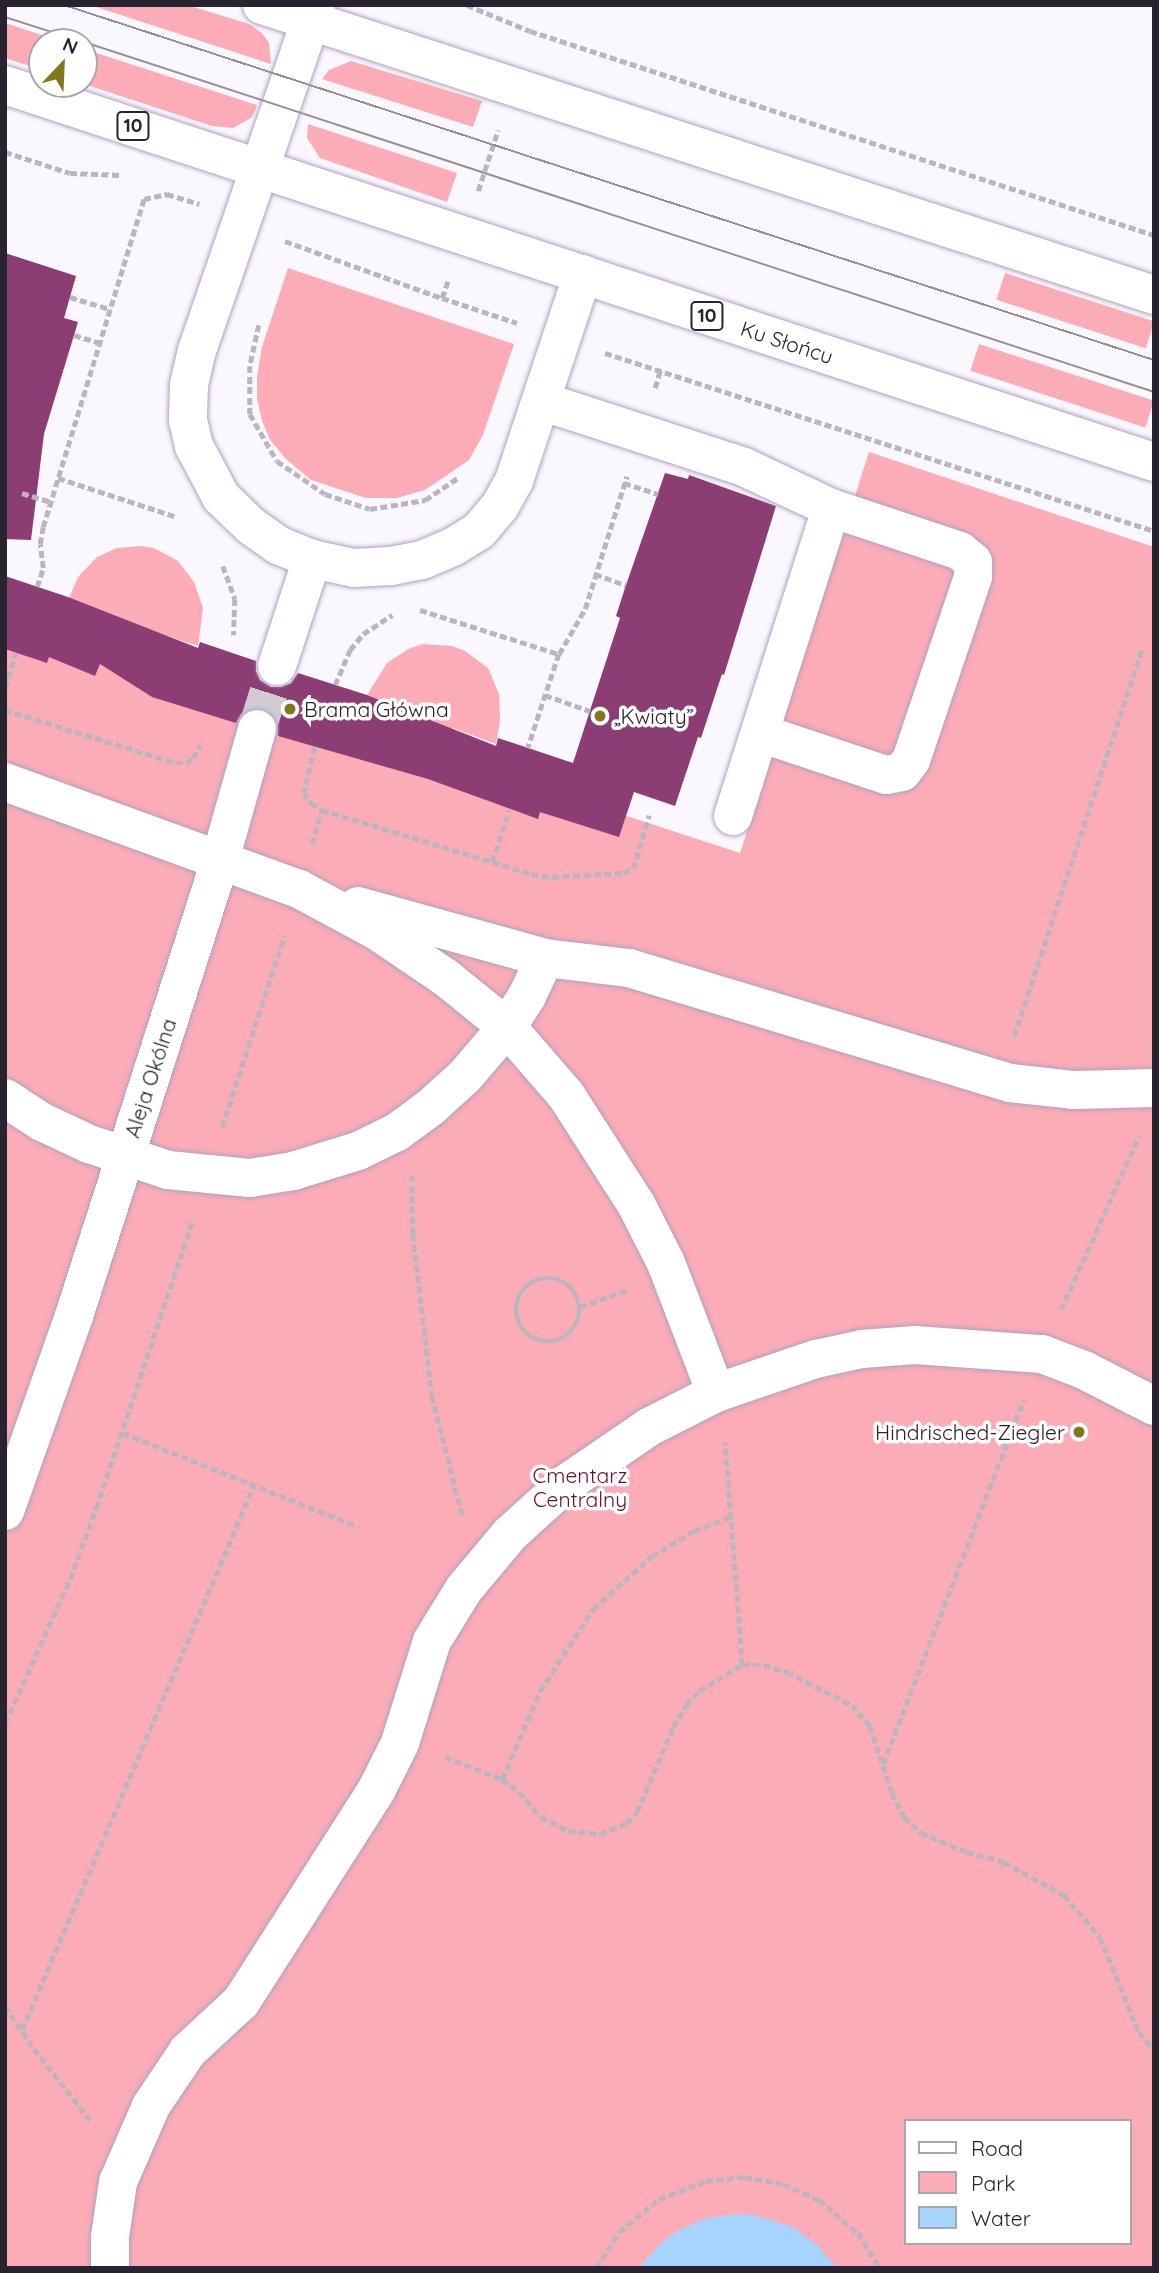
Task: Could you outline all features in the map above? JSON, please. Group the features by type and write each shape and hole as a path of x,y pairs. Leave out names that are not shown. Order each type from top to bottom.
{"street":[{"path":"262,5 313,13 1154,295"},
{"path":"313,13 197,350 189,386 188,420 194,446 221,497 250,526 281,546 312,559 354,568 391,566 422,560 453,547 479,531 500,506 514,481 583,274"},
{"name":"Ku Słońcu","path":"5,85 1154,462"},
{"path":"541,401 744,467 831,508 960,551 973,562 973,577 911,760 902,772 886,775 760,733"},
{"path":"733,816 831,508"},
{"path":"277,666 312,559"},
{"name":"Aleja Okólna","path":"5,1511 66,1341 220,860 257,729"},
{"path":"5,782 299,889 545,958 629,968 999,1080 1073,1090 1154,1088"},
{"path":"299,889 377,931 445,977 507,1027 566,1095 636,1204 666,1263 716,1393"},
{"path":"5,1098 42,1122 125,1157 168,1170 206,1176 250,1178 328,1161 387,1137 411,1122 465,1076 507,1027 527,996 545,958"},
{"path":"110,2268 112,2210 126,2159 151,2106 188,2051 241,2002 377,1789 400,1743 432,1641 475,1574 510,1534 590,1465 674,1412 716,1393 790,1367 862,1349 915,1345 1042,1354 1084,1370 1154,1406"}],"path":[{"path":"467,5 530,31 1154,236"},
{"path":"476,197 501,121"},
{"path":"37,587 43,568 40,544 51,502 144,199 167,194 206,206"},
{"path":"279,239 561,339 1154,531"},
{"path":"284,248 286,241"},
{"path":"442,298 452,269"},
{"path":"70,297 110,309"},
{"path":"260,321 250,366 250,414 277,461 325,494 370,509 425,500 465,474"},
{"path":"74,335 100,343"},
{"path":"528,748 559,654 584,609 660,371"},
{"path":"58,478 183,521"},
{"path":"624,483 658,494"},
{"path":"22,494 51,502"},
{"path":"220,560 235,599 234,639"},
{"path":"595,575 626,584"},
{"path":"335,685 350,650 363,634 381,620 400,611"},
{"path":"411,611 446,616 559,654"},
{"path":"999,1080 1142,649"},
{"path":"5,688 16,653"},
{"path":"545,695 590,710"},
{"path":"5,710 176,763 186,763 192,758 202,738"},
{"path":"315,747 304,792 311,803 322,810 492,863 552,877 623,873 633,869 649,815"},
{"path":"492,863 509,810"},
{"path":"5,1723 70,1579 123,1433 299,889"},
{"path":"411,1122 413,1234 432,1396 475,1574"},
{"path":"883,1764 1042,1354 1143,1127"},
{"path":"551,1278 571,1287 577,1296 580,1317 569,1334 550,1342 531,1337 523,1331 516,1312 517,1300 530,1283 551,1278"},
{"path":"716,1393 724,1429 743,1665"},
{"path":"123,1433 359,1527"},
{"path":"22,2031 254,1485"},
{"path":"502,1779 540,1690 593,1609 652,1556 694,1531 732,1516"},
{"path":"400,1743 467,1764 502,1779 554,1825 586,1835 615,1830 627,1823 641,1806 673,1727 699,1690 743,1665 764,1665 788,1672 852,1705 870,1726 892,1793 904,1817 921,1833 967,1852 1004,1862 1038,1878 1064,1895 1081,1912 1100,1937 1139,2032 1154,2049"},
{"path":"5,2006 78,2107 126,2159"},
{"path":"596,2268 619,2232 659,2199 694,2184 732,2178 771,2181 818,2200 858,2233 880,2268"}],"green space":[{"path":"90,5 187,5 249,24 262,33 269,43 271,64"},
{"path":"5,23 28,31 28,66 5,58"},
{"path":"98,54 257,105 251,118 233,128 212,126 98,89"},
{"path":"351,61 482,101 473,127 322,79 329,70"},
{"path":"308,124 457,173 447,202 320,158 307,138"},
{"path":"288,268 514,344 483,435 469,460 425,490 397,498 366,498 311,480 287,460 270,440 262,421 257,398 257,377 262,347"},
{"path":"1005,273 1154,321 1146,348 996,300"},
{"path":"979,344 1154,401 1145,427 970,371"},
{"name":"Cmentarz Centralny","path":"869,452 1154,547 1154,2268 5,2268 5,612 740,853"},
{"path":"117,548 154,548 178,561 194,582 203,608 198,646 67,603 78,577 97,557"},
{"path":"423,644 452,646 465,651 488,668 499,694 500,720 496,744 453,728 451,730 367,695 387,663 408,649"}],"water":[{"path":"734,2214 753,2215 791,2226 816,2244 837,2268 639,2268 661,2243 677,2231 704,2219"}],"building":[{"path":"5,253 76,276 64,318 78,322 44,434 31,540 5,539"},
{"path":"665,473 688,479 689,475 776,506 724,675 722,674 701,738 698,737 675,806 634,792 619,837 540,812 538,819 428,779 278,736 278,723 272,713 264,708 251,708 241,714 236,723 152,697 100,664 95,676 49,657 47,663 5,649 5,576 68,597 198,648 200,642 256,661 260,680 271,687 291,683 298,673 367,695 496,746 498,738 573,763 620,618 616,616"}],"tunnel":[{"path":"257,729 277,666"}],"tram line":[{"path":"64,5 1154,360"},
{"path":"5,17 39,28"},
{"path":"98,47 1154,392"}],"place":[{"name":"Brama Główna","path":"290,709"},
{"name":"„Kwiaty”","path":"600,716"},
{"name":"Hindrisched-Ziegler","path":"1079,1432"}]}
